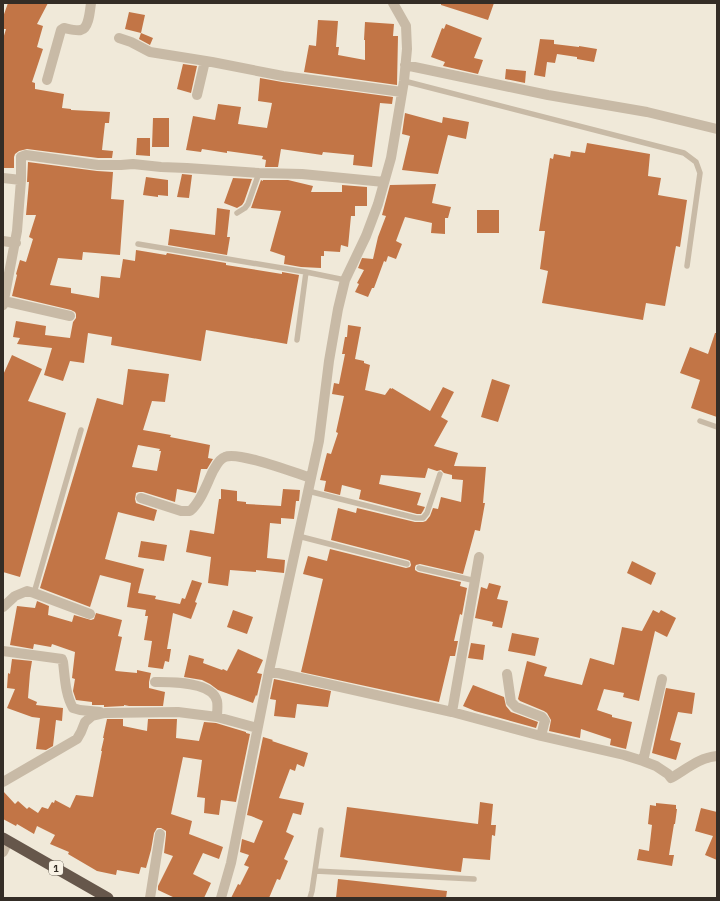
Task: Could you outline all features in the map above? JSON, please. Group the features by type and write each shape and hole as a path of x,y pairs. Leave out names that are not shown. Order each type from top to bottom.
{"highway":[{"name":"1","path":"5,840 108,898"}],"street":[{"path":"47,80 61,30 64,28 81,30 84,28 86,26 91,3"},
{"path":"221,898 231,863 257,728 298,536 312,478 319,441 329,361 338,309 345,280 366,236 378,204 391,158 404,81 407,49 406,26 393,3"},
{"path":"119,38 131,42 150,52 205,60 283,76 402,92"},
{"path":"196,95 205,60"},
{"path":"405,64 548,95 647,112 717,129"},
{"path":"70,316 4,303 16,243 21,180 21,157 26,155 98,165 133,164 259,173 302,174 384,182"},
{"path":"3,178 21,180"},
{"path":"3,241 16,243"},
{"path":"141,498 181,511 190,511 197,504 219,462 225,457 236,456 248,458 312,478"},
{"path":"452,712 479,557"},
{"path":"3,607 15,596 27,591 90,614"},
{"path":"3,651 62,659 69,702 72,708 105,713 178,712 217,717 257,728"},
{"path":"269,671 452,712 541,736 624,754 656,766 668,774 671,778 697,761 717,756"},
{"path":"507,674 511,702 516,707 542,717 545,721 541,736"},
{"path":"643,761 662,679"},
{"path":"155,682 177,682 198,686 208,690 217,701 217,717"},
{"path":"3,782 77,739 85,722 92,716 105,713"},
{"path":"150,898 160,834"},
{"path":"3,852 5,840"}],"lane":[{"path":"404,81 684,154 696,162 700,173 687,266"},
{"path":"238,213 248,204 259,173"},
{"path":"138,244 345,280"},
{"path":"297,340 306,272"},
{"path":"700,421 717,427"},
{"path":"34,593 81,430"},
{"path":"308,491 416,518 423,518 427,513 440,474"},
{"path":"298,536 407,564"},
{"path":"419,568 476,581"},
{"path":"310,898 321,830"},
{"path":"315,870 474,879"}],"building":[{"path":"8,3 48,3 37,24 43,26 37,47 43,49 32,82 35,83 35,89 64,94 62,108 71,110 110,112 109,123 105,123 102,150 113,151 112,158 98,158 27,149 19,151 15,154 14,168 3,168 3,39 6,29 3,29 3,17"},
{"path":"441,3 494,3 488,20 441,5"},
{"path":"129,12 145,15 141,33 125,29"},
{"path":"318,20 338,21 336,47 339,47 338,55 365,60 365,22 394,24 393,36 398,36 397,85 304,72 309,45 316,46"},
{"path":"446,24 482,38 474,58 483,60 478,74 443,66 445,62 431,57 442,28 444,29"},
{"path":"141,33 153,38 150,45 139,39"},
{"path":"540,39 554,40 554,44 597,49 594,62 577,59 577,57 557,54 555,63 547,62 545,77 534,75"},
{"path":"183,64 197,66 191,93 177,89"},
{"path":"506,69 526,71 525,83 505,79"},
{"path":"260,78 393,97 392,104 380,103 372,167 353,165 354,155 323,152 322,155 281,149 278,167 265,167 266,160 262,159 263,156 202,149 201,152 186,150 193,116 215,120 218,104 241,107 238,124 267,128 272,103 258,101"},
{"path":"405,113 442,123 443,117 469,122 466,139 448,135 438,174 402,170 410,136 402,134"},
{"path":"153,118 169,118 169,147 152,147"},
{"path":"137,138 150,138 150,156 136,155"},
{"path":"587,143 650,154 648,176 661,178 658,195 687,200 680,247 676,246 665,306 646,303 643,320 542,303 548,271 540,269 545,231 539,231 550,158 553,159 554,154 570,157 571,151 585,153"},
{"path":"28,162 113,172 111,199 124,200 120,255 83,252 82,260 58,258 50,285 71,288 71,293 99,298 101,276 120,278 123,259 135,261 136,250 166,255 167,253 226,263 226,265 282,274 282,272 299,275 287,344 206,330 201,361 111,345 112,337 88,333 84,363 70,361 63,381 44,375 52,348 17,344 20,338 13,337 16,321 46,326 45,335 70,338 76,314 71,310 12,296 20,260 26,262 33,239 29,237 36,215 26,215 29,182 27,182"},
{"path":"182,174 192,175 189,198 177,197"},
{"path":"146,177 168,180 168,196 158,195 158,197 143,195"},
{"path":"233,178 252,179 244,202 237,208 224,203"},
{"path":"261,180 288,180 313,186 311,192 342,192 342,185 367,187 367,206 355,206 355,216 351,216 348,247 341,245 340,252 324,251 324,256 321,256 321,268 284,264 285,256 270,251 281,211 251,208"},
{"path":"436,184 432,203 451,207 448,218 445,218 445,234 431,233 432,223 405,217 396,241 402,244 396,259 388,256 386,262 384,261 374,288 372,288 368,297 355,292 359,284 357,283 364,270 358,268 362,258 373,259 378,237 386,216 382,215 390,185"},
{"path":"217,208 230,210 227,237 230,237 227,255 168,245 170,229 215,235"},
{"path":"477,210 499,210 499,233 477,233"},
{"path":"348,325 361,327 355,359 364,361 364,363 370,365 365,390 385,395 390,388 392,388 430,411 443,387 454,392 441,417 448,421 434,446 458,453 454,466 486,467 483,503 485,503 480,531 475,530 463,574 420,564 416,565 415,567 415,570 418,572 461,582 460,586 467,588 462,615 460,614 454,641 458,641 455,656 450,656 439,702 301,672 323,579 303,574 308,556 327,561 330,549 406,568 410,567 411,565 410,561 408,560 331,540 338,508 356,513 357,508 415,522 423,522 430,516 433,508 438,509 441,497 461,502 463,480 452,479 452,475 444,473 441,470 437,471 428,468 425,478 381,475 379,484 421,493 417,505 425,507 421,514 359,499 361,490 342,485 340,495 324,491 326,481 320,480 327,453 331,454 338,433 336,432 344,396 332,394 334,383 339,384 345,354 342,354 345,337 347,337"},
{"path":"715,333 717,333 717,417 691,408 700,380 680,373 690,347 708,354"},
{"path":"12,355 42,369 28,401 66,413 20,577 3,572 3,375"},
{"path":"128,369 169,374 165,402 152,401 143,430 171,435 170,437 210,445 208,458 213,459 207,469 201,469 196,493 177,489 175,502 143,492 136,493 136,503 157,510 154,521 118,512 105,559 144,569 138,593 156,596 155,599 180,604 182,598 185,599 192,580 202,583 191,619 173,613 167,649 171,649 169,662 165,661 163,669 148,667 152,641 144,640 148,616 145,616 146,610 127,607 131,583 100,575 90,607 40,588 97,398 123,405","holes":["138,445 160,449 159,451 161,451 157,471 132,467"]},
{"path":"492,379 510,385 498,422 481,417"},
{"path":"221,489 237,491 237,501 246,502 246,504 281,506 283,489 300,490 299,501 296,501 294,519 281,518 281,524 270,523 267,558 285,560 284,573 256,570 256,572 230,570 228,586 208,583 211,557 186,552 190,530 214,534 219,499 221,499"},
{"path":"141,541 167,545 164,561 138,557"},
{"path":"632,561 656,573 651,585 627,573"},
{"path":"489,583 501,586 497,599 508,601 502,628 492,626 493,622 475,618 481,587 487,589"},
{"path":"37,601 49,606 48,615 72,622 74,615 91,620 94,619 96,613 122,620 118,636 122,637 115,670 137,673 137,670 151,673 149,688 165,692 163,706 124,705 104,707 104,705 92,705 92,702 76,700 73,691 75,679 72,678 75,652 52,644 51,647 34,644 33,649 10,645 17,606 35,608"},
{"path":"233,610 253,617 247,634 227,627"},
{"path":"653,610 659,613 661,610 676,618 667,637 655,631 639,701 623,697 624,693 604,689 597,710 612,715 612,717 632,722 626,749 610,745 611,739 581,729 580,738 549,731 551,720 547,713 518,699 527,661 547,667 544,676 582,685 590,658 614,665 622,627 642,631"},
{"path":"512,633 539,638 535,656 508,651"},
{"path":"471,643 485,645 483,660 468,658"},
{"path":"238,649 263,660 257,673 262,674 257,696 256,695 253,703 218,690 202,680 184,677 189,655 204,659 203,663 227,671"},
{"path":"12,659 32,661 28,698 37,702 36,705 63,708 62,721 56,720 53,746 46,750 36,749 40,718 32,717 7,708 15,689 7,688 8,673 10,674"},
{"path":"274,679 331,691 328,707 297,704 295,718 274,716 276,700 270,699"},
{"path":"473,685 504,697 506,706 511,712 538,722 536,728 475,711 463,706"},
{"path":"666,688 695,693 692,714 678,712 670,740 681,743 676,760 652,753"},
{"path":"107,719 123,719 123,726 147,731 148,719 177,719 176,738 199,741 204,722 216,723 250,734 236,802 221,800 219,815 204,813 205,798 197,797 202,760 183,757 171,814 192,821 189,834 223,847 219,859 203,853 193,874 211,883 204,898 175,898 158,890 158,886 173,856 164,853 166,831 161,828 157,828 154,833 146,868 141,867 139,874 117,870 116,875 97,871 68,854 69,852 50,844 55,835 37,826 34,834 17,824 16,826 3,819 3,791 15,804 18,801 27,809 29,807 38,813 42,807 48,809 55,800 70,808 76,795 93,797"},
{"path":"263,737 308,753 304,767 297,764 295,771 290,769 279,798 304,803 301,815 293,813 286,832 294,836 284,859 288,861 280,880 277,879 269,898 231,898 238,884 240,885 249,867 244,865 249,855 240,852 242,839 254,843 263,821 247,815"},
{"path":"480,802 493,804 491,825 496,825 495,836 492,835 490,860 463,858 461,872 340,857 347,807 478,824"},
{"path":"656,803 676,805 677,809 675,824 669,855 674,855 672,866 637,860 639,849 649,851 652,825 648,824 650,805 656,806"},
{"path":"701,808 717,812 717,860 705,855 713,836 695,831"},
{"path":"338,879 447,891 446,898 336,898"}]}
